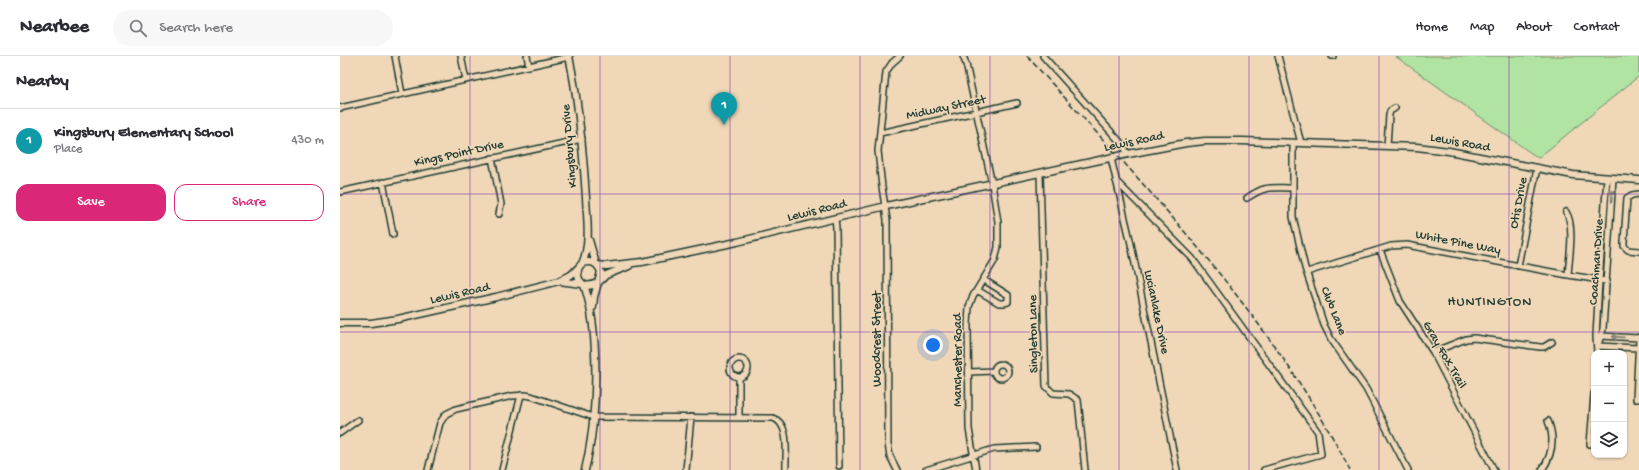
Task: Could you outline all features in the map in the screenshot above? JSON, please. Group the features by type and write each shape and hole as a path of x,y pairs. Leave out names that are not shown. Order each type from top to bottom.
{"street":[{"path":"395,56 402,94"},
{"path":"461,56 466,80"},
{"path":"527,56 529,66"},
{"path":"340,108 569,56"},
{"name":"Kingsbury Drive","path":"569,56 577,94 582,139 588,234 585,258 577,275 588,296 592,321 594,360 593,416 585,470"},
{"name":"Woodcrest Street","path":"897,470 890,456 888,444 888,262 886,206 879,161 886,72 892,63 900,56"},
{"name":"Manchester Road","path":"963,56 992,184 997,215 998,247 993,265 977,290 969,307 969,429 976,470"},
{"path":"1043,56 1122,144 1128,154"},
{"path":"1278,56 1301,143"},
{"name":"Midway Street","path":"880,133 1017,103"},
{"path":"1387,146 1389,115 1390,111 1395,108"},
{"name":"Kings Point Drive","path":"340,192 582,139"},
{"name":"Lewis Road","path":"597,264 615,266 642,262 737,242 886,206 1128,154 1205,141 1387,146 1449,151 1573,175 1639,180"},
{"name":"Club Lane","path":"1293,143 1293,217 1307,272 1327,332 1366,389 1408,470"},
{"path":"492,158 501,204 499,214"},
{"name":"Lucianlake Drive","path":"1111,158 1131,244 1177,470"},
{"name":"Otis Drive","path":"1518,266 1537,168"},
{"name":"Singleton Lane","path":"1040,174 1046,386 1053,393 1069,394 1078,400 1085,470"},
{"name":"Coachman Drive","path":"1599,336 1599,281 1610,178"},
{"name":"Coachman Drive","path":"1597,350 1607,281 1610,178"},
{"path":"1116,180 1192,258 1318,432 1321,454 1264,470"},
{"path":"383,182 393,234"},
{"path":"1247,198 1265,188 1292,188"},
{"path":"1639,194 1632,194 1627,198 1624,246 1628,250 1639,251"},
{"path":"1566,212 1569,216 1571,226 1568,275"},
{"path":"835,218 839,466"},
{"name":"Kingsbury Drive","path":"588,234 601,272 594,297 592,321"},
{"name":"White Pine Way","path":"1307,272 1396,245 1407,245 1599,281 1607,281"},
{"name":"Gray Fox Trail","path":"1380,250 1400,301 1433,352 1494,470"},
{"path":"581,266 590,262 597,264"},
{"name":"Lewis Road","path":"598,282 612,272 642,262"},
{"name":"Lewis Road","path":"340,323 371,323 414,316 559,281 570,275 581,266"},
{"path":"977,290 1002,304 1008,302 1008,295 984,280"},
{"path":"559,281 591,286 598,282"},
{"path":"1599,336 1639,338 1636,399 1639,399"},
{"path":"1433,352 1466,339 1483,338 1540,347 1544,347 1552,342"},
{"path":"1598,346 1638,348"},
{"path":"969,372 994,371"},
{"path":"739,377 739,417"},
{"path":"502,470 521,395"},
{"path":"428,470 440,423 450,411 491,400 521,395 531,396 593,416 767,417 781,423 784,432 786,470"},
{"path":"686,470 691,417"},
{"path":"340,433 358,420"},
{"path":"1542,470 1549,457 1553,436 1548,421"},
{"path":"1590,444 1592,422"},
{"path":"926,470 959,461 974,454 1000,448 1036,447"}],"green space":[{"path":"1395,56 1639,56 1639,76 1538,158"}],"railway":[{"path":"1027,56 1160,203 1243,304 1282,357 1318,412 1350,470"}],"place":[{"name":"Kingsbury Elementary School","path":"724,125"}],"district":[{"name":"HUNTINGTON","path":"1490,302"}]}
